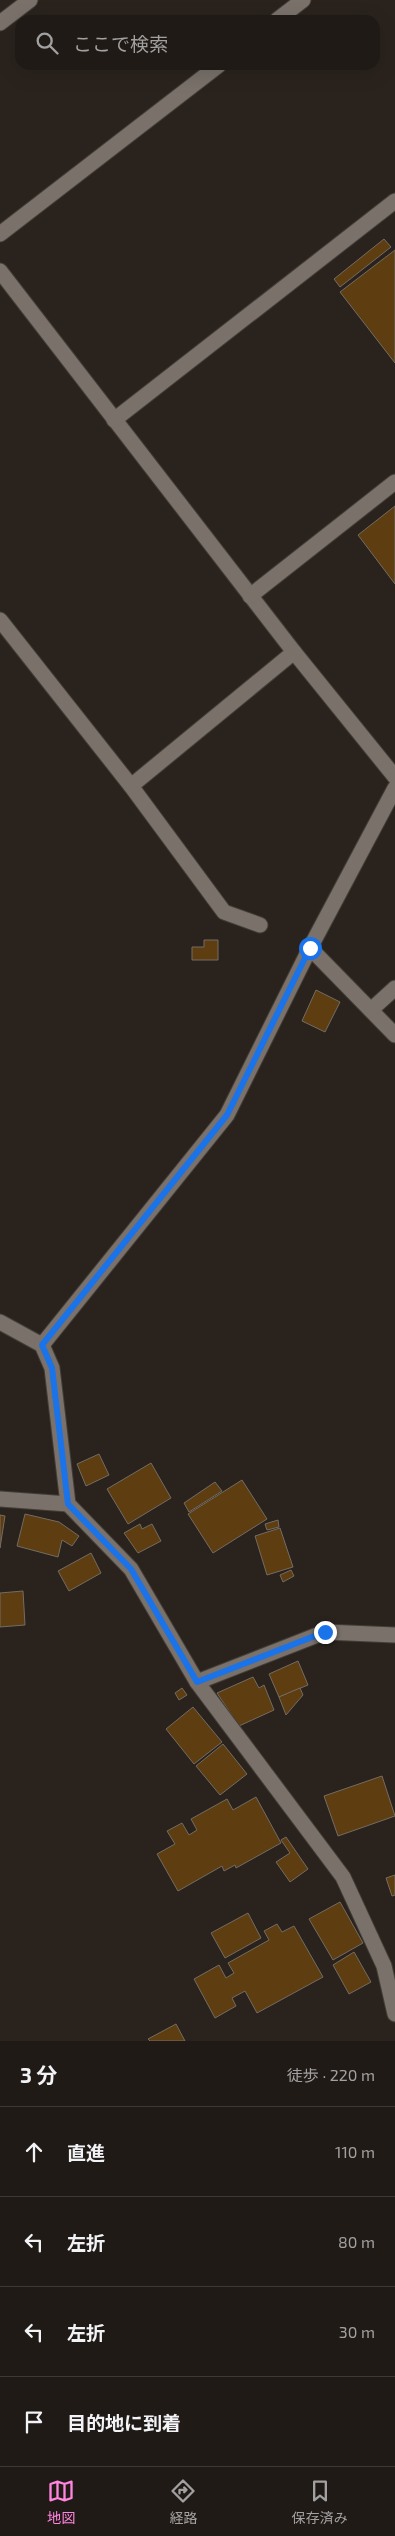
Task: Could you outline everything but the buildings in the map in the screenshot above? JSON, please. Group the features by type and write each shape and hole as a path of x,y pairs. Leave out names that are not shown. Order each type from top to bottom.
{"street":[{"path":"0,23 30,0"},
{"path":"284,15 303,0"},
{"path":"0,234 213,70"},
{"path":"114,420 395,201"},
{"path":"0,271 250,596 395,777"},
{"path":"250,596 395,482"},
{"path":"0,620 131,786 224,912 260,925"},
{"path":"131,786 294,652"},
{"path":"42,1345 227,1115 310,948 395,788"},
{"path":"310,948 372,1009 395,1035"},
{"path":"372,1009 395,988"},
{"path":"0,1322 42,1345 52,1368 68,1504 131,1569 197,1682 343,1877 384,1966 395,2014"},
{"path":"0,1499 68,1504"},
{"path":"197,1682 325,1632 395,1635"}],"route":[{"path":"310,948 227,1115 42,1345 52,1368 68,1504 131,1569 197,1682 325,1632"}]}
